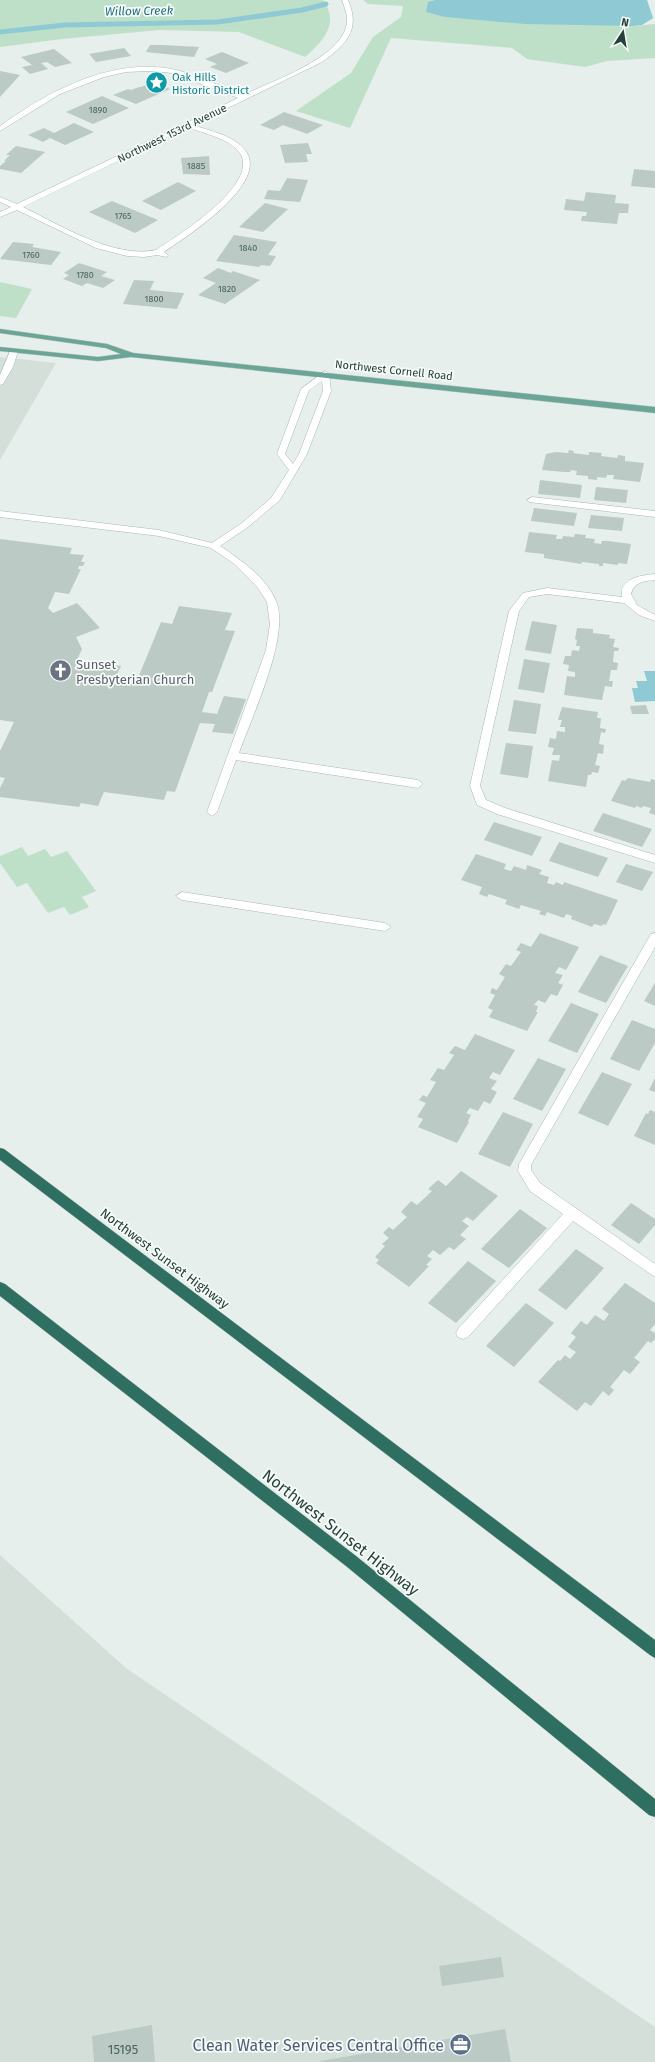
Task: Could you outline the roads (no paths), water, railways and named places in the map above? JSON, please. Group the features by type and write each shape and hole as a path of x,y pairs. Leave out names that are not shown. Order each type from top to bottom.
{"highway":[{"name":"Northwest Sunset Highway","path":"0,1153 655,1650"},
{"name":"Northwest Sunset Highway","path":"0,1288 351,1561 655,1809"}],"main road":[{"name":"Northwest Cornell Road","path":"0,331 107,346 131,355"},
{"name":"Northwest Cornell Road","path":"0,349 98,359 131,355 325,374 655,410"}],"street":[{"name":"Northwest 153rd Avenue","path":"0,215 307,69 333,52 348,32 351,16 350,9 345,0"},
{"path":"0,129 59,92 110,74 132,69 148,68 171,71 245,98"},
{"path":"0,199 99,246 136,255 158,252 199,224 239,187 247,171 247,158 236,146 188,125"},
{"path":"158,252 166,256"},
{"path":"0,382 9,367 14,350"},
{"path":"293,470 281,454 305,389 325,374"},
{"path":"214,546 245,525 275,500 303,454 327,391 325,374"},
{"path":"532,500 655,514"},
{"path":"0,514 159,533 214,546 239,563 262,586 272,602 275,624 271,650 212,812"},
{"path":"655,577 640,579 631,584 626,591 626,600 632,608 642,614 655,618"},
{"path":"626,600 547,591 526,595 514,611 475,786 481,802 501,810 655,859"},
{"path":"233,756 418,784"},
{"path":"182,896 385,927"},
{"path":"655,937 526,1164 524,1171 535,1187 655,1271"},
{"path":"463,1333 572,1213"}],"water":[{"path":"435,0 647,0 653,18 642,25 632,26 525,24 445,17 426,12 428,2"},
{"path":"644,671 655,671 655,701 635,702 632,688 638,688 636,681 647,681"}],"waterway":[{"name":"Willow Creek","path":"0,32 65,25 218,22 302,10 326,4"}],"place":[{"name":"Oak Hills Historic District","path":"156,83"},
{"name":"Sunset Presbyterian Church","path":"60,671"},
{"name":"Clean Water Services Central Office","path":"460,2045"}]}
